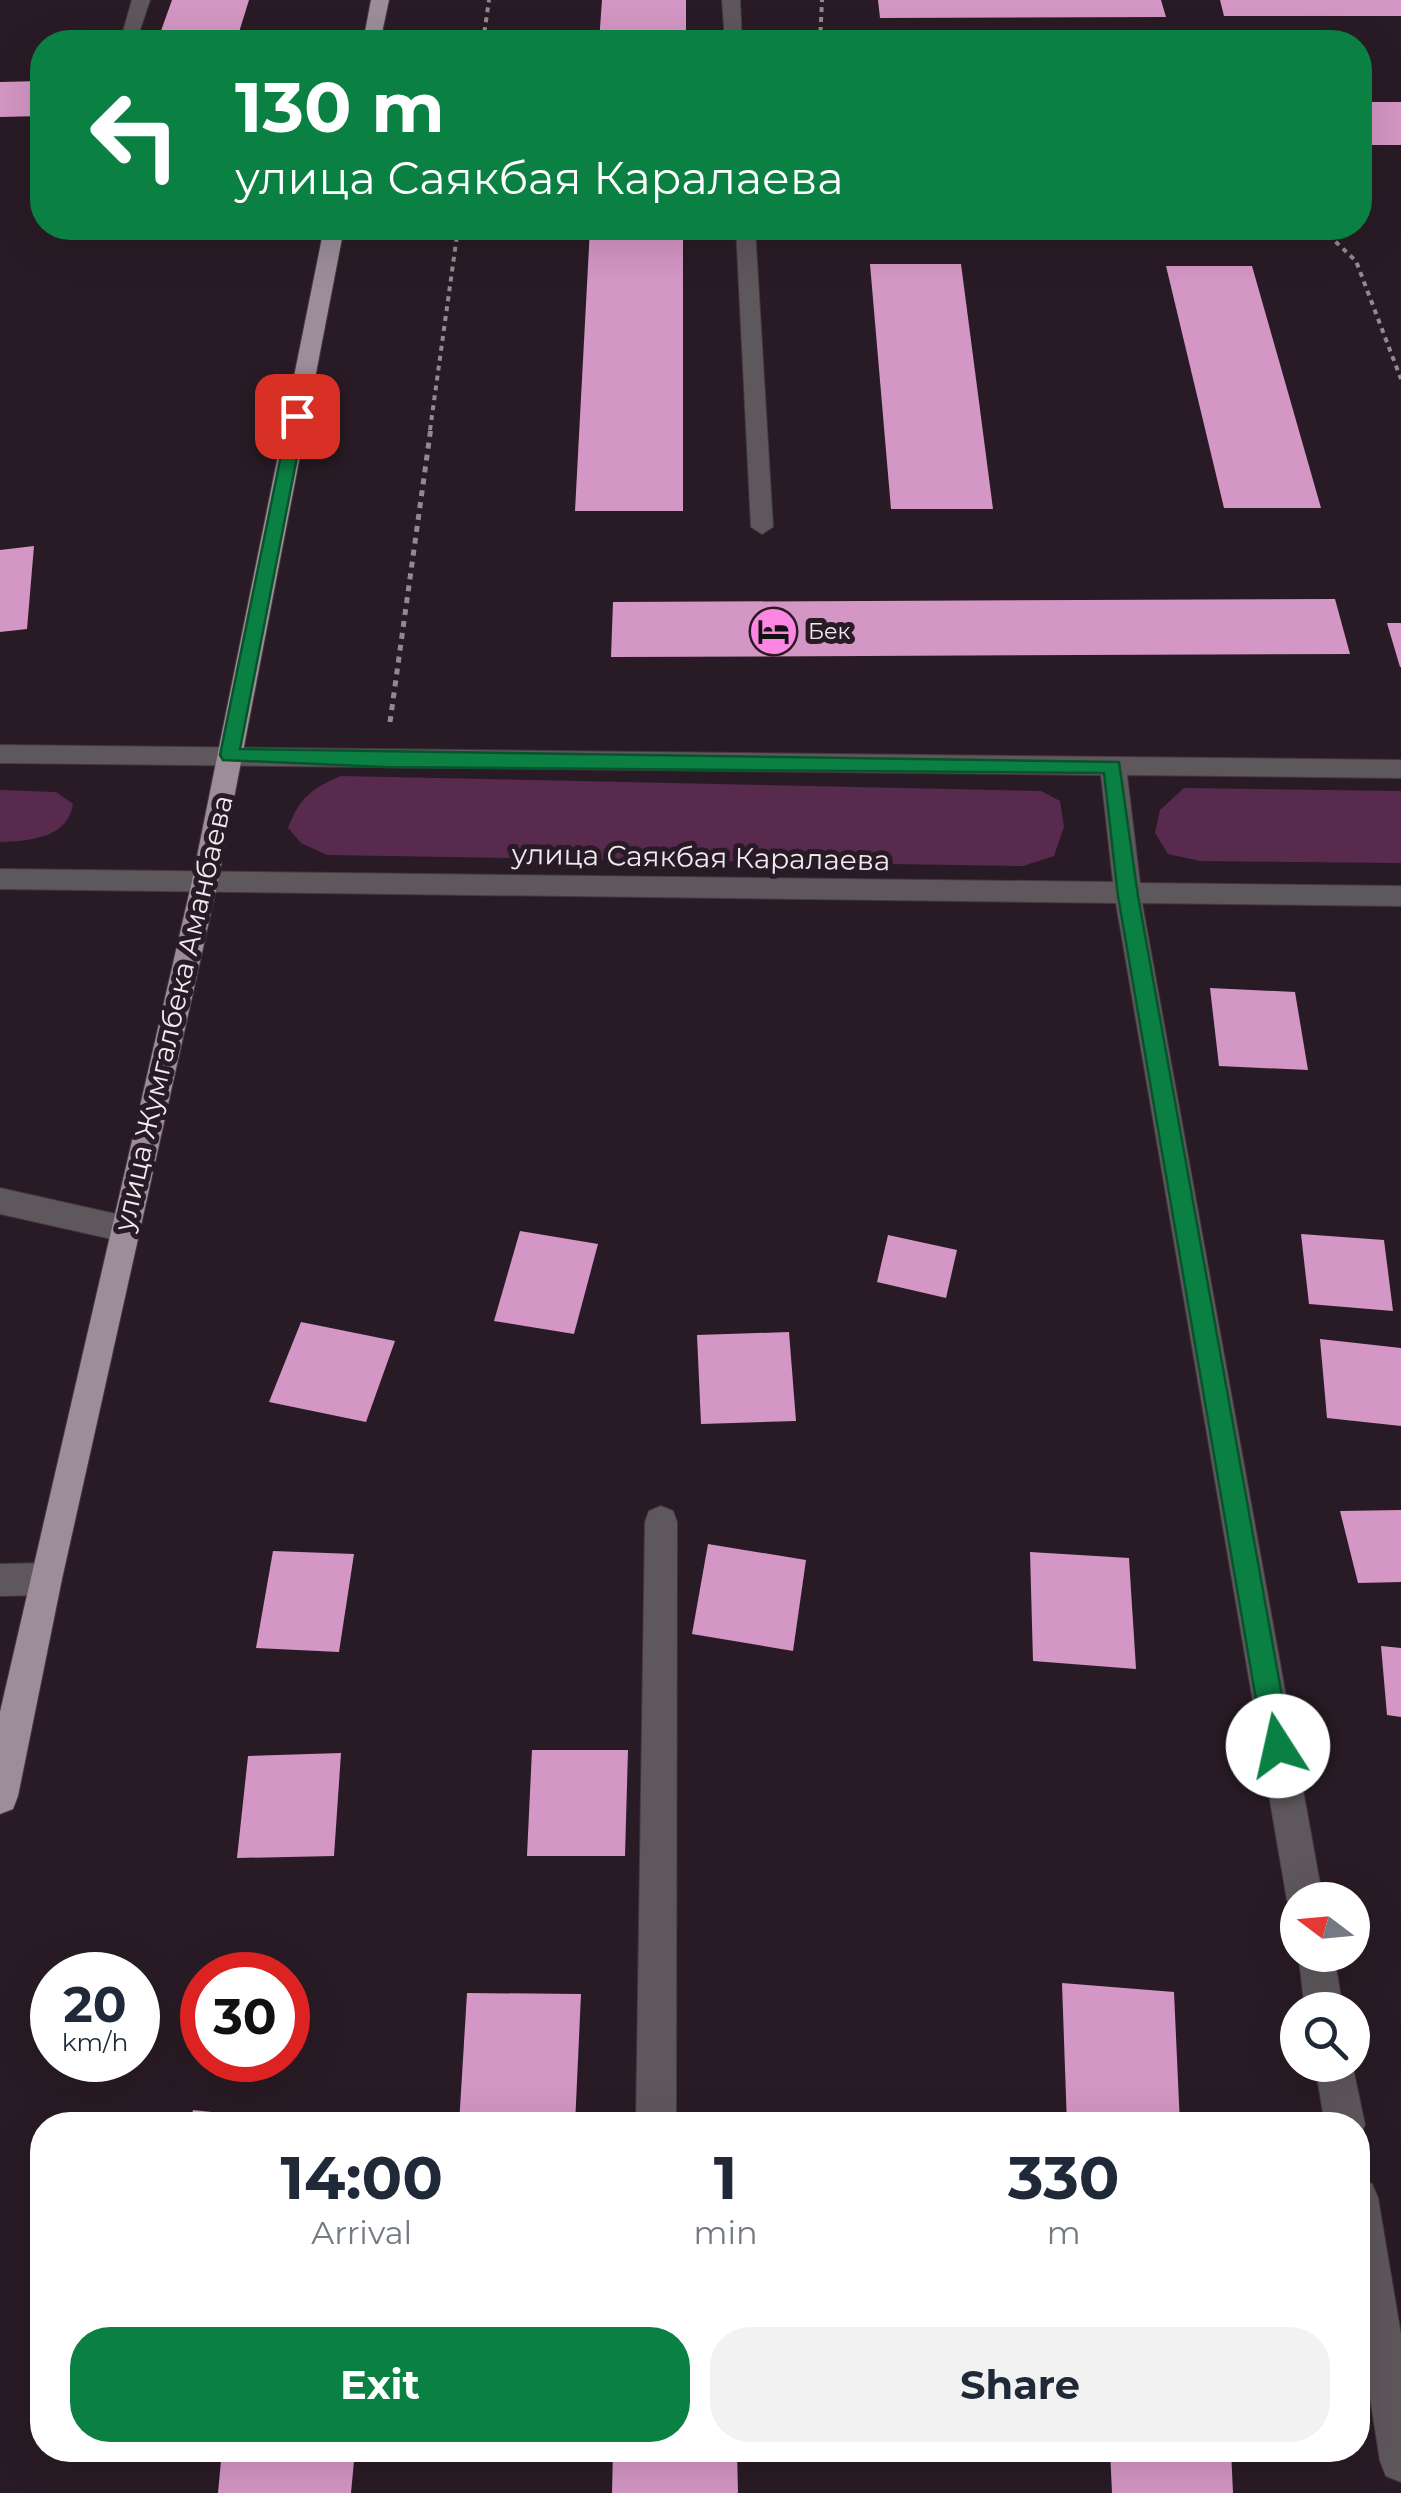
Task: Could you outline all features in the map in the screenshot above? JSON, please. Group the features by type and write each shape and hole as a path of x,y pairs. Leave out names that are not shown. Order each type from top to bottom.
{"main road":[{"path":"374,30 380,0"},
{"name":"улица Жумгалбека Аманбаева","path":"0,1796 45,1580 205,882 332,240"}],"street":[{"path":"132,30 141,0"},
{"path":"732,0 733,30"},
{"path":"746,240 762,527"},
{"path":"0,754 1401,769"},
{"path":"1113,766 1128,896 1302,1882"},
{"name":"улица Саякбая Каралаева","path":"0,879 1128,896 1401,896"},
{"path":"0,1201 125,1229"},
{"path":"656,2112 661,1522"},
{"path":"0,1580 45,1580"},
{"path":"1337,2082 1343,2112"},
{"path":"1370,2298 1401,2461"}],"path":[{"path":"485,30 489,0"},
{"path":"821,30 822,0"},
{"path":"385,760 456,240"},
{"path":"1334,240 1356,260 1401,379"}],"shaded area":[{"path":"341,776 1041,791 1060,801 1064,827 1054,856 1023,866 327,855 301,843 288,828 308,795"},
{"path":"1184,788 1401,791 1401,863 1200,861 1168,854 1155,833 1160,810"},
{"path":"0,790 56,792 73,804 70,815 56,831 46,835 0,842"}],"building":[{"path":"172,0 249,0 240,30 161,30"},
{"path":"602,0 686,0 686,30 600,30"},
{"path":"878,0 1161,0 1166,17 880,18"},
{"path":"1220,0 1401,0 1401,16 1224,16"},
{"path":"30,81 30,116 0,117 0,82"},
{"path":"1372,102 1401,102 1401,145 1372,145"},
{"path":"589,240 683,240 683,511 575,511"},
{"path":"870,264 961,264 993,509 891,509"},
{"path":"1166,266 1252,266 1321,508 1224,508"},
{"path":"34,546 27,629 0,632 0,550"},
{"path":"1335,599 1350,654 611,657 613,602"},
{"path":"1387,623 1401,623 1401,667 1400,667"},
{"path":"1210,988 1295,992 1308,1070 1219,1066"},
{"path":"520,1231 598,1244 574,1334 494,1321"},
{"path":"1301,1234 1384,1240 1393,1311 1309,1304"},
{"path":"888,1235 957,1250 946,1298 877,1282"},
{"path":"301,1322 395,1341 366,1422 269,1402"},
{"path":"789,1332 796,1421 701,1424 697,1335"},
{"path":"1320,1339 1401,1348 1401,1426 1327,1418"},
{"path":"1401,1510 1401,1582 1358,1583 1340,1511"},
{"path":"708,1544 806,1560 793,1651 692,1634"},
{"path":"273,1551 354,1554 339,1652 256,1648"},
{"path":"1030,1552 1129,1558 1136,1669 1033,1661"},
{"path":"1381,1646 1401,1648 1401,1717 1387,1715"},
{"path":"532,1750 628,1750 625,1856 527,1856"},
{"path":"341,1753 334,1856 237,1858 248,1756"},
{"path":"1062,1983 1174,1992 1179,2112 1067,2112"},
{"path":"467,1993 581,1994 576,2112 460,2112"},
{"path":"221,2462 354,2462 351,2493 218,2493"},
{"path":"613,2462 737,2462 738,2493 612,2493"},
{"path":"1111,2462 1232,2462 1233,2493 1112,2493"}],"place":[{"name":"Бек","path":"773,631"}],"route":[{"path":"297,416 229,755 385,760 1113,766 1128,896 1278,1746"}]}
